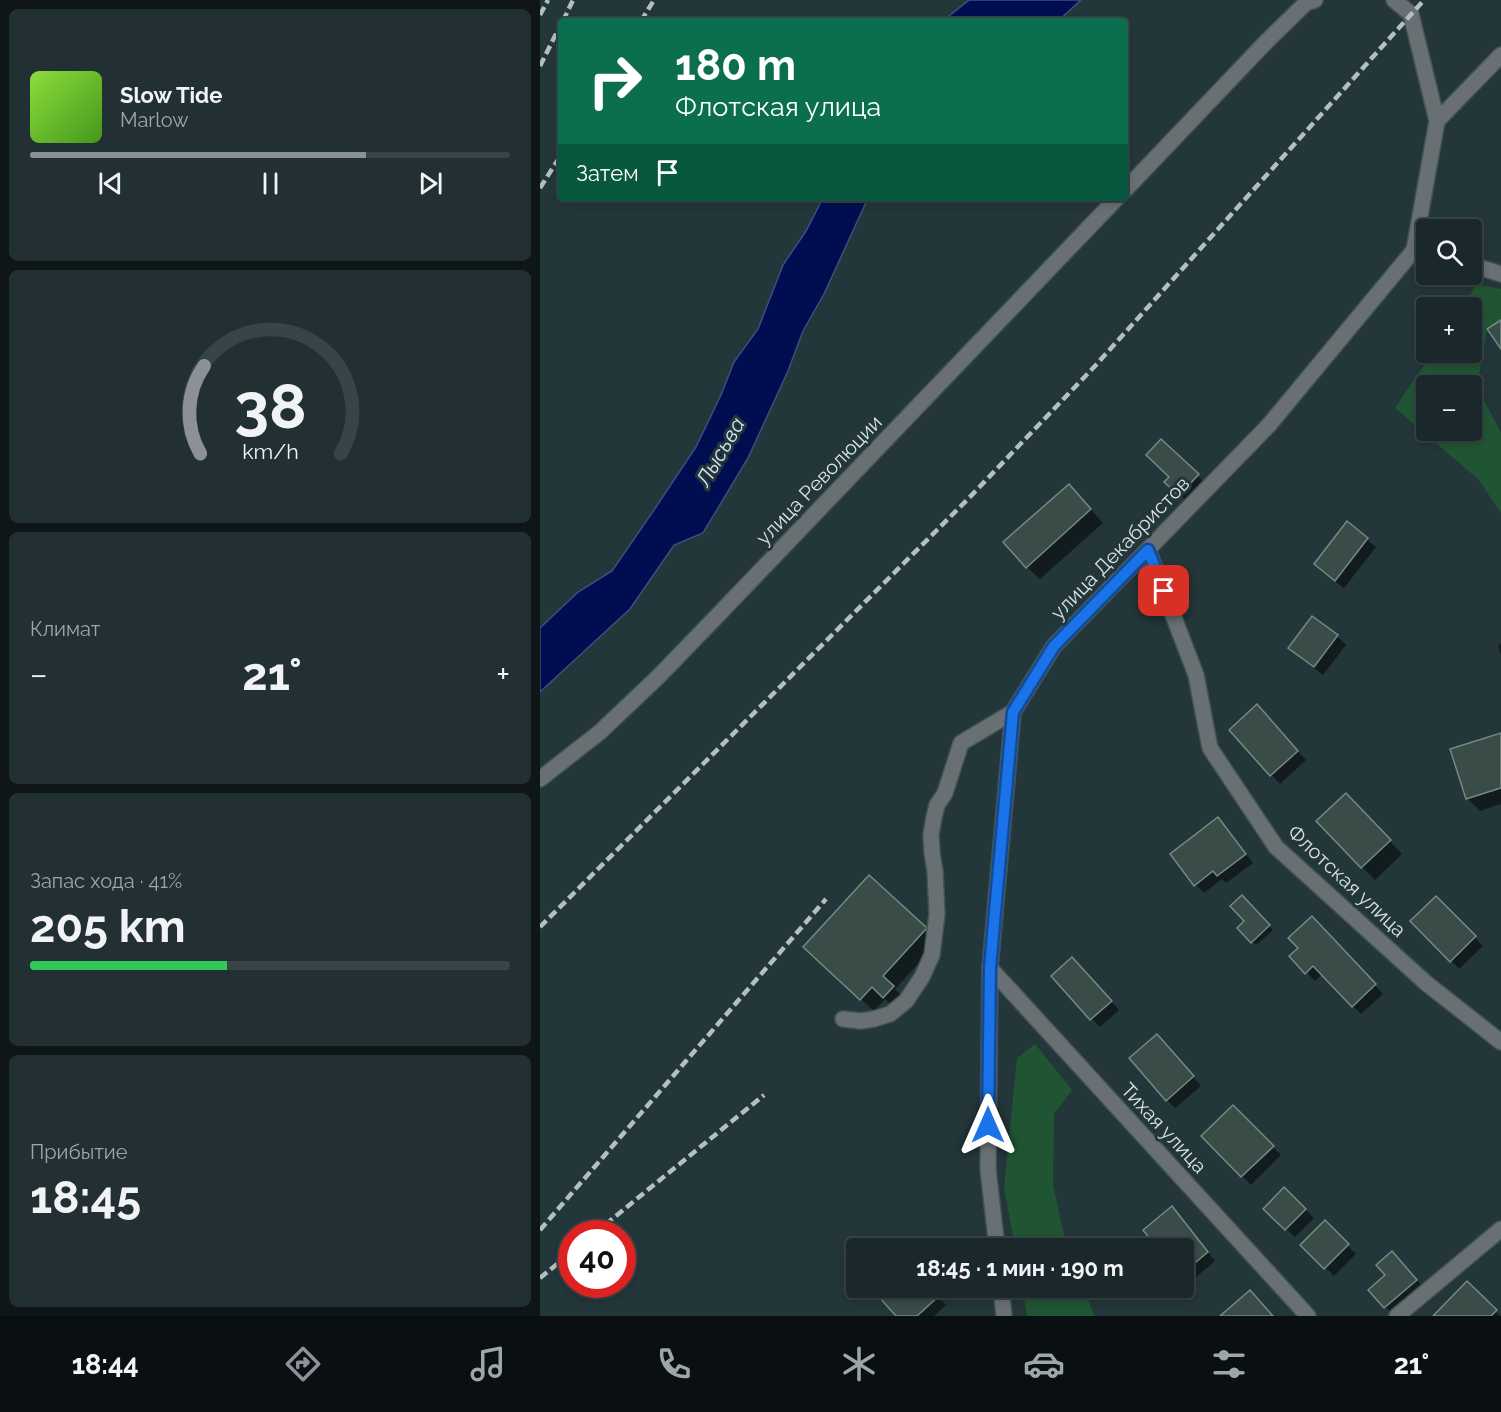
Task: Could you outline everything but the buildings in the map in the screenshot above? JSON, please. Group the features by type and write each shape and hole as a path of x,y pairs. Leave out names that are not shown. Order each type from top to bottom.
{"street":[{"path":"1128,187 1267,41 1306,3 1315,0"},
{"path":"1394,0 1411,14 1437,121"},
{"path":"1437,121 1501,56"},
{"name":"улица Декабристов","path":"1424,219 1437,121"},
{"name":"улица Революции","path":"540,779 600,732 696,638 1114,201"},
{"name":"улица Декабристов","path":"996,1238 988,1169 990,968 1013,712 1054,646 1269,425 1416,256"},
{"path":"1482,268 1501,274"},
{"name":"Флотская улица","path":"1148,550 1196,675 1210,748 1276,847 1426,983 1501,1042"},
{"path":"843,1019 861,1021 890,1014 906,1001 922,977 932,955 936,932 936,893 931,835 937,806 945,793 961,743 1013,712"},
{"name":"Тихая улица","path":"990,968 1308,1316"},
{"path":"1397,1316 1501,1229"},
{"path":"1002,1298 1004,1316"}],"green space":[{"path":"1476,285 1501,289 1501,320 1487,329 1482,358 1482,297 1469,297"},
{"path":"1425,363 1481,363 1479,375 1417,375"},
{"path":"1416,377 1416,426 1395,408"},
{"path":"1482,397 1501,433 1501,513 1479,480 1434,441 1482,441"},
{"path":"1035,1044 1072,1090 1054,1114 1053,1185 1065,1238 1013,1238 1004,1188 1017,1058"},
{"path":"1024,1298 1087,1298 1095,1316 1027,1316"}],"water":[{"path":"969,0 1081,0 1061,18 947,18"},
{"name":"Лысьва","path":"821,201 867,201 824,294 803,331 788,371 748,458 703,533 674,545 630,609 540,692 540,628 578,592 612,571 656,507 696,447 734,362 758,329 783,265 806,231"}],"railway":[{"path":"540,15 548,0"},
{"path":"564,18 573,0"},
{"path":"643,18 654,0"},
{"path":"540,927 967,500 1095,366 1424,0"},
{"path":"540,66 558,30"},
{"path":"540,188 558,160"},
{"path":"540,1230 826,899"},
{"path":"611,1220 764,1095"},
{"path":"540,1278 558,1263"}],"route":[{"path":"988,1125 990,968 1013,712 1054,646 1148,550 1164,591"}]}
